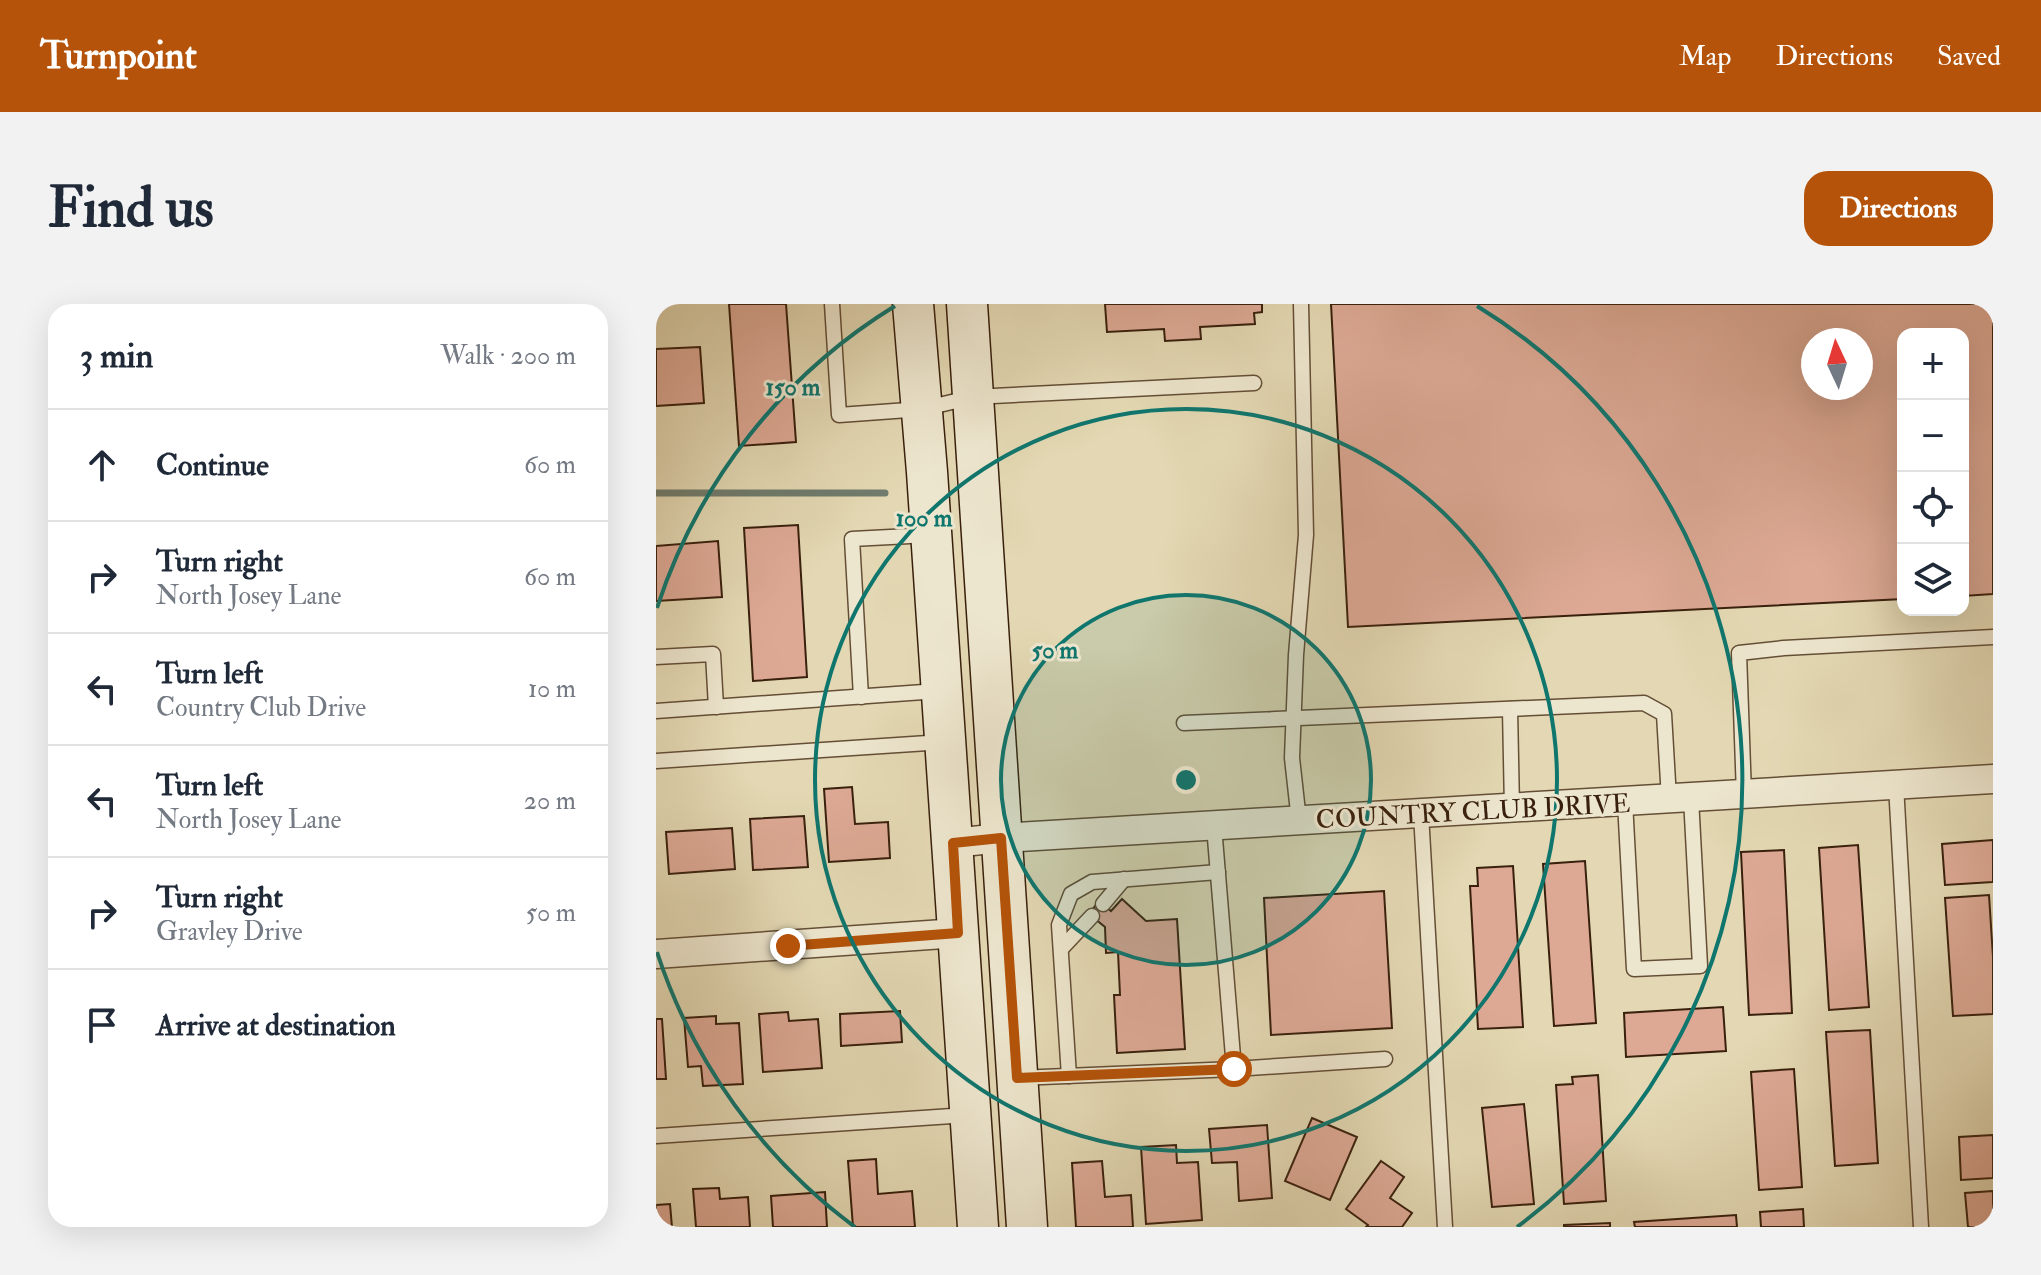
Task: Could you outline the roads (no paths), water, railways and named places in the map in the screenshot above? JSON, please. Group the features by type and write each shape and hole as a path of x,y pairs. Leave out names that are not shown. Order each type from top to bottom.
{"main road":[{"path":"913,304 978,1227"},
{"path":"967,304 1027,1227"}],"street":[{"name":"COUNTRY CLUB DRIVE","path":"953,843 1993,779"},
{"path":"656,954 958,933"}],"lane":[{"path":"832,304 839,415 922,409 973,397 1254,383"},
{"path":"1299,821 1292,758 1296,655 1306,535 1301,304"},
{"path":"861,697 852,539 931,535"},
{"path":"1744,795 1739,653 1993,637"},
{"path":"656,657 713,654 716,707"},
{"path":"656,711 942,691"},
{"path":"1184,723 1644,703 1664,714 1680,799 1700,966 1634,969 1625,802"},
{"path":"1510,709 1512,809"},
{"path":"656,761 946,741"},
{"path":"1896,785 1921,1227"},
{"path":"1421,814 1445,1227"},
{"path":"1214,826 1234,1069"},
{"path":"1069,1076 1059,925 1071,894 1092,882 1218,872"},
{"path":"1103,904 1124,879"},
{"path":"1061,949 1092,916"},
{"path":"1017,1078 1385,1059"},
{"path":"656,1136 970,1114"}],"waterway":[{"path":"656,493 885,493"}]}
